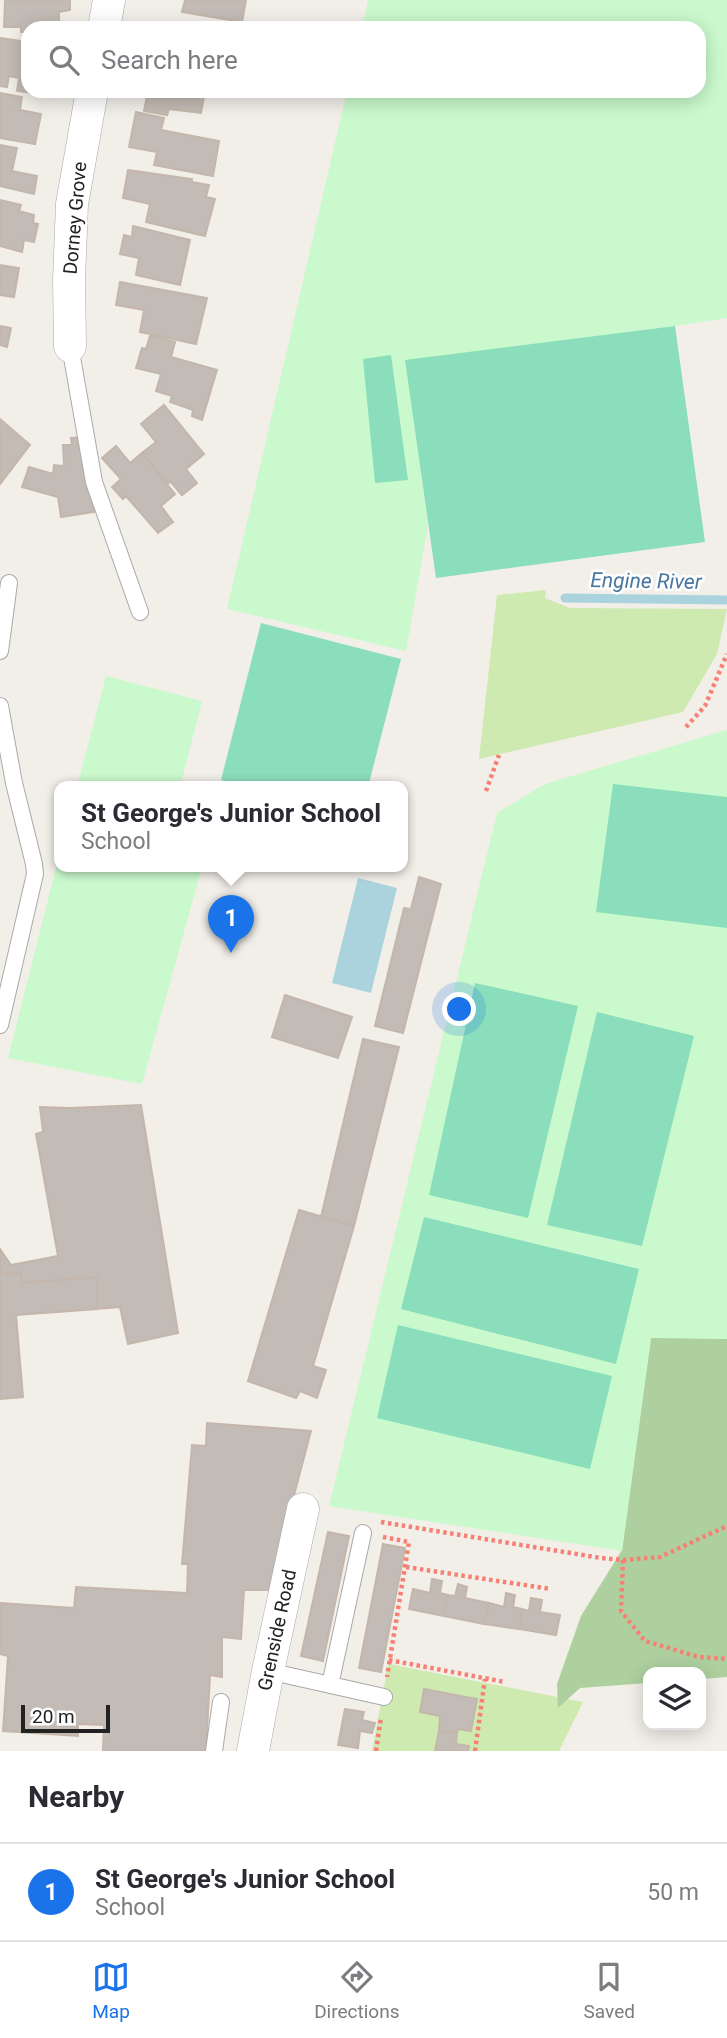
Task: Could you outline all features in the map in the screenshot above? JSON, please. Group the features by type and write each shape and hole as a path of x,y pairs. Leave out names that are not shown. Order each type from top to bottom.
{"street":[{"path":"105,21 109,0"},
{"name":"Dorney Grove","path":"70,346 72,204 91,98"},
{"name":"Grenside Road","path":"253,1751 303,1509"}],"lane":[{"path":"70,346 94,482 140,612"},
{"path":"0,651 9,583"},
{"path":"0,706 35,874 0,1025"},
{"path":"330,1685 369,1527"},
{"path":"268,1671 384,1697"},
{"path":"214,1751 221,1702"}],"path":[{"path":"686,727 705,706 727,654"},
{"path":"486,791 499,755"},
{"path":"369,1527 623,1560 660,1557 727,1526"},
{"path":"376,1751 409,1542"},
{"path":"623,1560 621,1611 645,1641 699,1657 727,1658"},
{"path":"406,1567 551,1589"},
{"path":"389,1660 505,1682"},
{"path":"475,1751 485,1679"}],"green space":[{"path":"368,0 727,0 727,318 406,361 428,525 406,651 227,609 345,98 706,98 706,21 364,21"},
{"path":"675,326 705,542 436,578 405,360"},
{"path":"391,355 408,480 375,483 363,359"},
{"path":"546,590 545,598 570,608 727,609 717,654 683,712 479,759 497,595"},
{"path":"261,623 401,659 370,781 221,780"},
{"path":"106,676 202,701 182,781 79,781"},
{"path":"727,730 727,1339 651,1338 622,1551 329,1506 497,813 545,784"},
{"path":"613,784 727,797 727,928 596,912"},
{"path":"55,872 201,872 142,1084 8,1058"},
{"path":"475,983 578,1006 528,1218 429,1195"},
{"path":"597,1012 694,1036 642,1246 547,1225"},
{"path":"424,1217 639,1269 616,1364 401,1309"},
{"path":"398,1325 612,1376 590,1469 377,1418"},
{"path":"651,1337 727,1339 727,1677 706,1679 706,1667 643,1667 643,1683 580,1688 558,1708 557,1684 581,1616 622,1550"},
{"path":"389,1660 389,1664 583,1702 559,1751 372,1751"}],"water":[{"path":"358,878 397,888 371,993 332,983"}],"building":[{"path":"5,0 70,0 70,10 59,12 59,21 21,21 21,27 4,27"},
{"path":"185,0 246,0 242,21 182,12"},
{"path":"0,38 21,41 21,92 17,91 19,78 9,76 7,87 0,86"},
{"path":"0,93 21,97 20,110 41,114 35,144 0,138"},
{"path":"147,98 204,98 201,113 169,109 167,115 144,111"},
{"path":"136,112 164,118 161,130 219,141 213,176 154,165 157,152 129,147"},
{"path":"0,145 17,148 12,171 37,176 34,194 0,186"},
{"path":"128,170 192,179 192,182 209,185 206,197 215,199 205,236 146,222 150,204 123,198"},
{"path":"0,200 21,205 19,211 34,215 33,223 38,224 34,242 24,240 22,252 0,246"},
{"path":"133,226 190,240 180,285 136,275 139,258 120,254 124,235 132,237"},
{"path":"0,265 19,268 14,297 0,295"},
{"path":"120,282 207,298 196,344 140,332 144,310 116,305"},
{"path":"0,326 11,328 7,347 0,345"},
{"path":"150,336 175,342 171,357 217,370 202,420 192,416 193,410 170,402 172,396 156,391 161,374 136,368 142,348 146,349"},
{"path":"164,405 204,454 186,469 197,483 182,495 170,481 168,484 142,453 156,442 141,424"},
{"path":"0,419 30,445 0,484"},
{"path":"84,437 94,512 61,517 58,497 22,487 29,467 53,474 54,465 64,466 63,445 72,445 71,438"},
{"path":"116,446 130,463 142,453 175,494 161,506 173,522 158,533 126,496 123,499 112,487 121,479 102,458"},
{"path":"419,877 441,884 403,1033 375,1026 404,908 411,909"},
{"path":"285,995 352,1017 338,1058 272,1037"},
{"path":"363,1039 399,1047 354,1226 321,1217"},
{"path":"141,1105 178,1333 128,1344 120,1307 97,1309 97,1277 22,1283 21,1273 0,1274 0,1249 11,1265 58,1256 36,1134 43,1132 40,1107"},
{"path":"299,1210 354,1226 313,1366 326,1370 317,1398 300,1391 296,1398 248,1381"},
{"path":"21,1273 22,1283 97,1277 97,1309 16,1315 23,1397 0,1399 0,1274"},
{"path":"207,1423 311,1431 269,1590 244,1590 241,1639 222,1637 222,1677 210,1675 206,1751 103,1751 104,1725 78,1724 78,1736 3,1731 8,1656 0,1654 0,1603 74,1608 76,1587 187,1593 188,1564 182,1564 192,1445 206,1446"},
{"path":"328,1532 349,1536 323,1661 301,1656"},
{"path":"383,1544 405,1548 381,1672 359,1668"},
{"path":"432,1579 442,1581 440,1593 448,1595 444,1616 409,1609 413,1589 430,1593"},
{"path":"458,1584 467,1587 465,1598 489,1603 484,1624 444,1616 448,1595 455,1596"},
{"path":"506,1593 515,1595 513,1607 522,1609 519,1629 484,1624 489,1603 504,1607"},
{"path":"531,1598 542,1600 540,1612 560,1615 556,1635 519,1629 522,1609 529,1611"},
{"path":"424,1689 477,1699 471,1731 439,1731 440,1716 420,1712"},
{"path":"345,1709 364,1712 362,1720 375,1723 372,1733 360,1731 358,1748 338,1745"},
{"path":"439,1731 457,1733 456,1744 469,1746 468,1751 435,1751"}],"waterway":[{"name":"Engine River","path":"565,598 727,600"}],"place":[{"name":"St George's Junior School","path":"231,953"}]}
